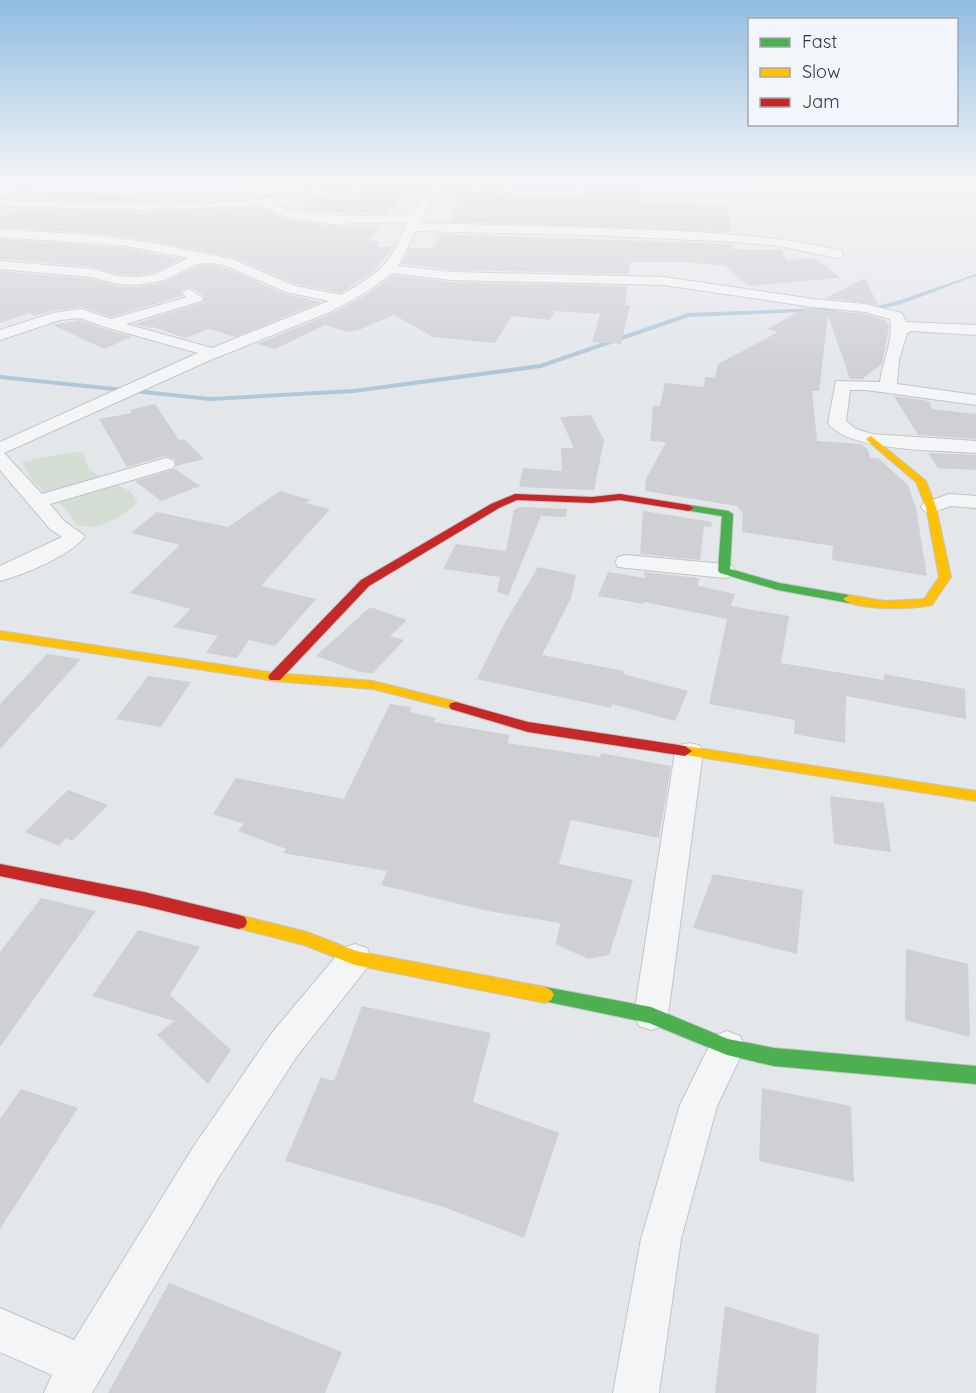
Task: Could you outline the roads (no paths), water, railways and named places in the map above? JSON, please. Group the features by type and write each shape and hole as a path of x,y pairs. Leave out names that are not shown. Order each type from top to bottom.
{"street":[{"path":"120,242 227,262 291,289 343,300"},
{"path":"0,449 214,353 343,300 381,276 406,242"},
{"path":"779,242 837,254"},
{"path":"0,265 92,273 118,280 137,281 160,277 202,258"},
{"path":"388,269 451,276 664,282 865,308 897,316 900,331 891,360 888,388"},
{"path":"110,324 196,297 189,293"},
{"path":"0,335 71,313 81,313 110,324 214,353"},
{"path":"900,331 909,326 976,330"},
{"path":"976,400 866,385 842,385 837,423 850,433 871,439 976,447"},
{"path":"626,562 724,571 778,585 885,604 928,602 945,577 932,507 921,481 871,439"},
{"path":"0,458 57,525 75,536 72,540 34,561 0,574"},
{"path":"37,502 166,464"},
{"path":"275,677 365,583 495,506 515,497 592,500 620,497 728,514 724,571"},
{"path":"932,507 949,500 976,502"},
{"path":"0,635 275,677 373,685 427,697 528,727 976,796"},
{"path":"651,1015 689,752"},
{"path":"0,870 144,899 307,939 355,958 651,1015 727,1047 774,1057 976,1075"},
{"path":"0,1330 75,1379 206,1162 278,1054 355,958"},
{"path":"636,1393 661,1239 699,1105 727,1047"}],"waterway":[{"path":"870,308 895,304 976,275"},
{"path":"0,377 210,399 354,391 541,366 688,315 847,309"}]}
